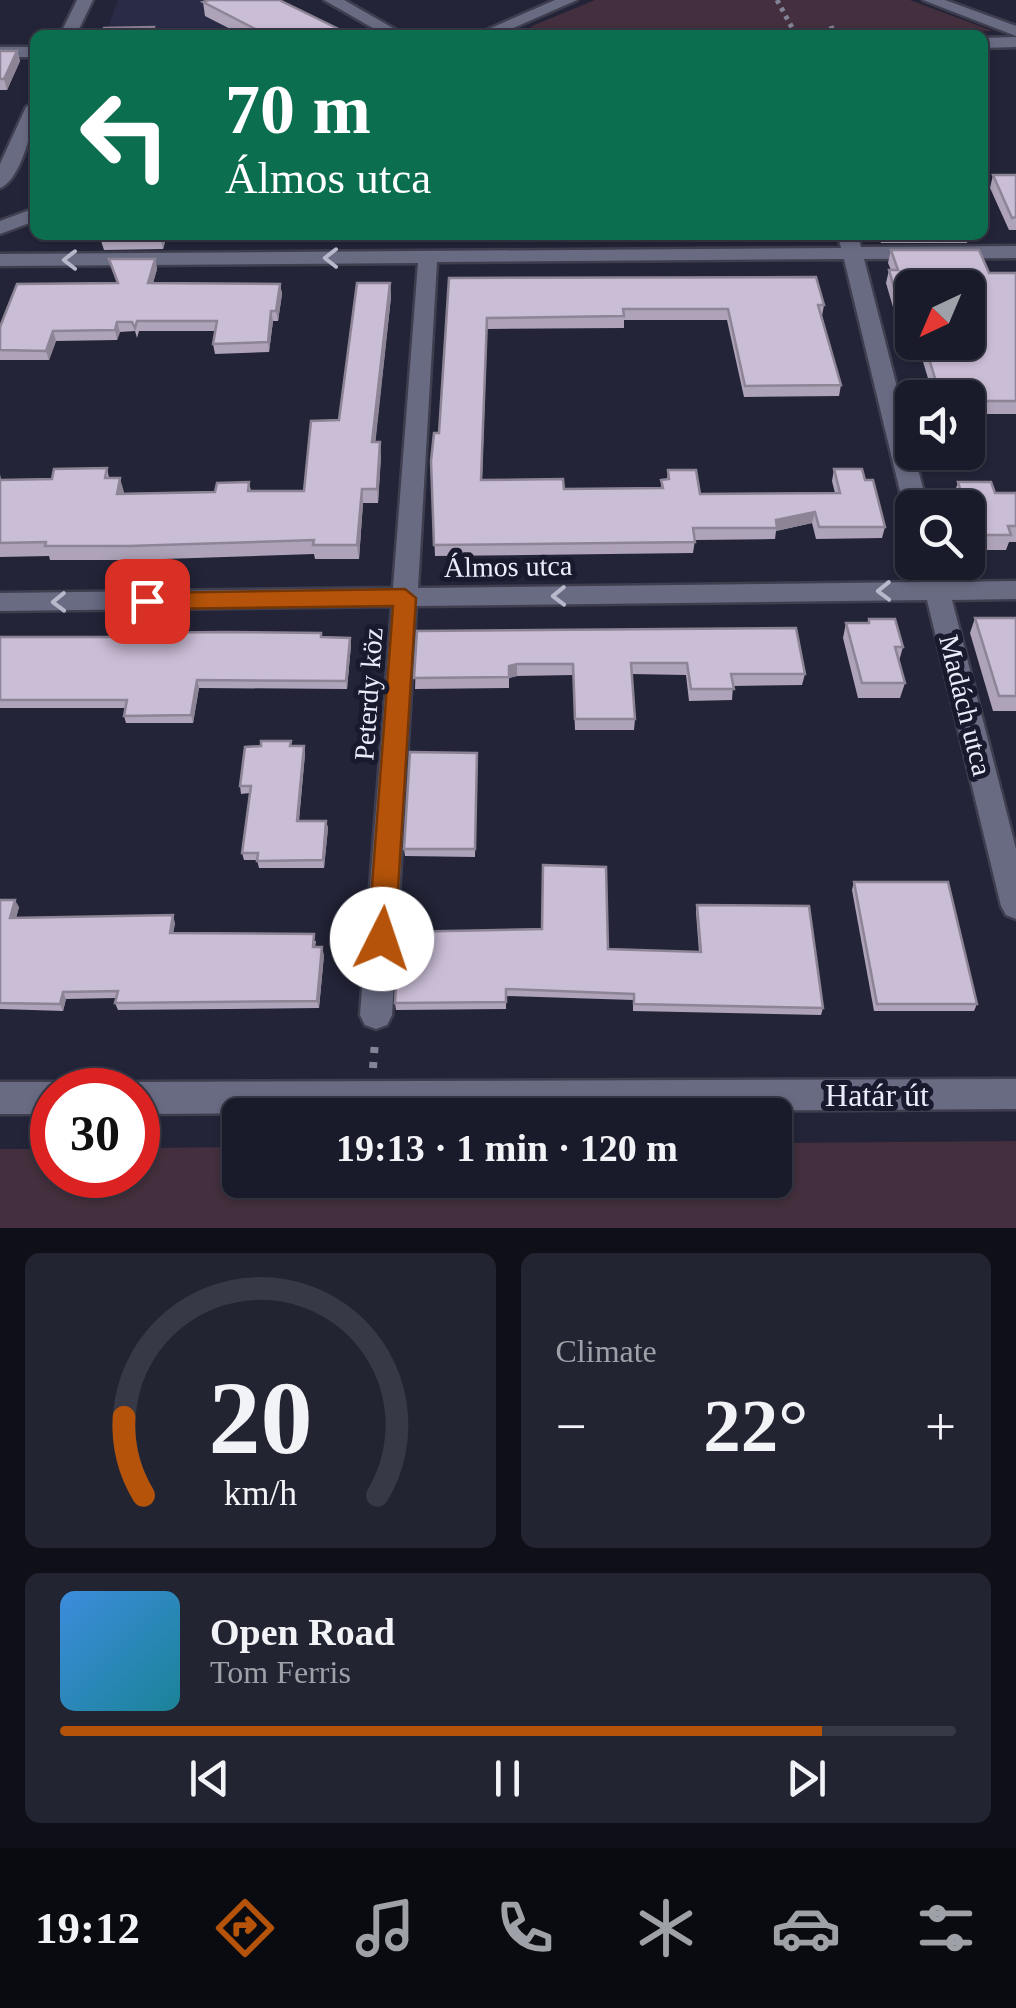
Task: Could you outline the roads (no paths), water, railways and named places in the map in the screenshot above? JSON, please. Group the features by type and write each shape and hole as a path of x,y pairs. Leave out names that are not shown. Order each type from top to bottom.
{"street":[{"path":"70,30 85,0"},
{"path":"332,0 387,30"},
{"path":"495,30 569,0"},
{"path":"931,0 1016,31"},
{"path":"988,43 1016,42"},
{"path":"0,52 30,52"},
{"path":"0,183 30,118"},
{"path":"0,228 30,216"},
{"path":"0,260 428,257 851,244 1016,252"},
{"path":"851,244 912,490"},
{"name":"Peterdy köz","path":"376,1015 428,257"},
{"name":"Madách utca","path":"934,580 1016,906"},
{"name":"Álmos utca","path":"0,602 1016,590"},
{"name":"Határ út","path":"160,1098 1016,1094"},
{"path":"0,1098 30,1098"}]}
